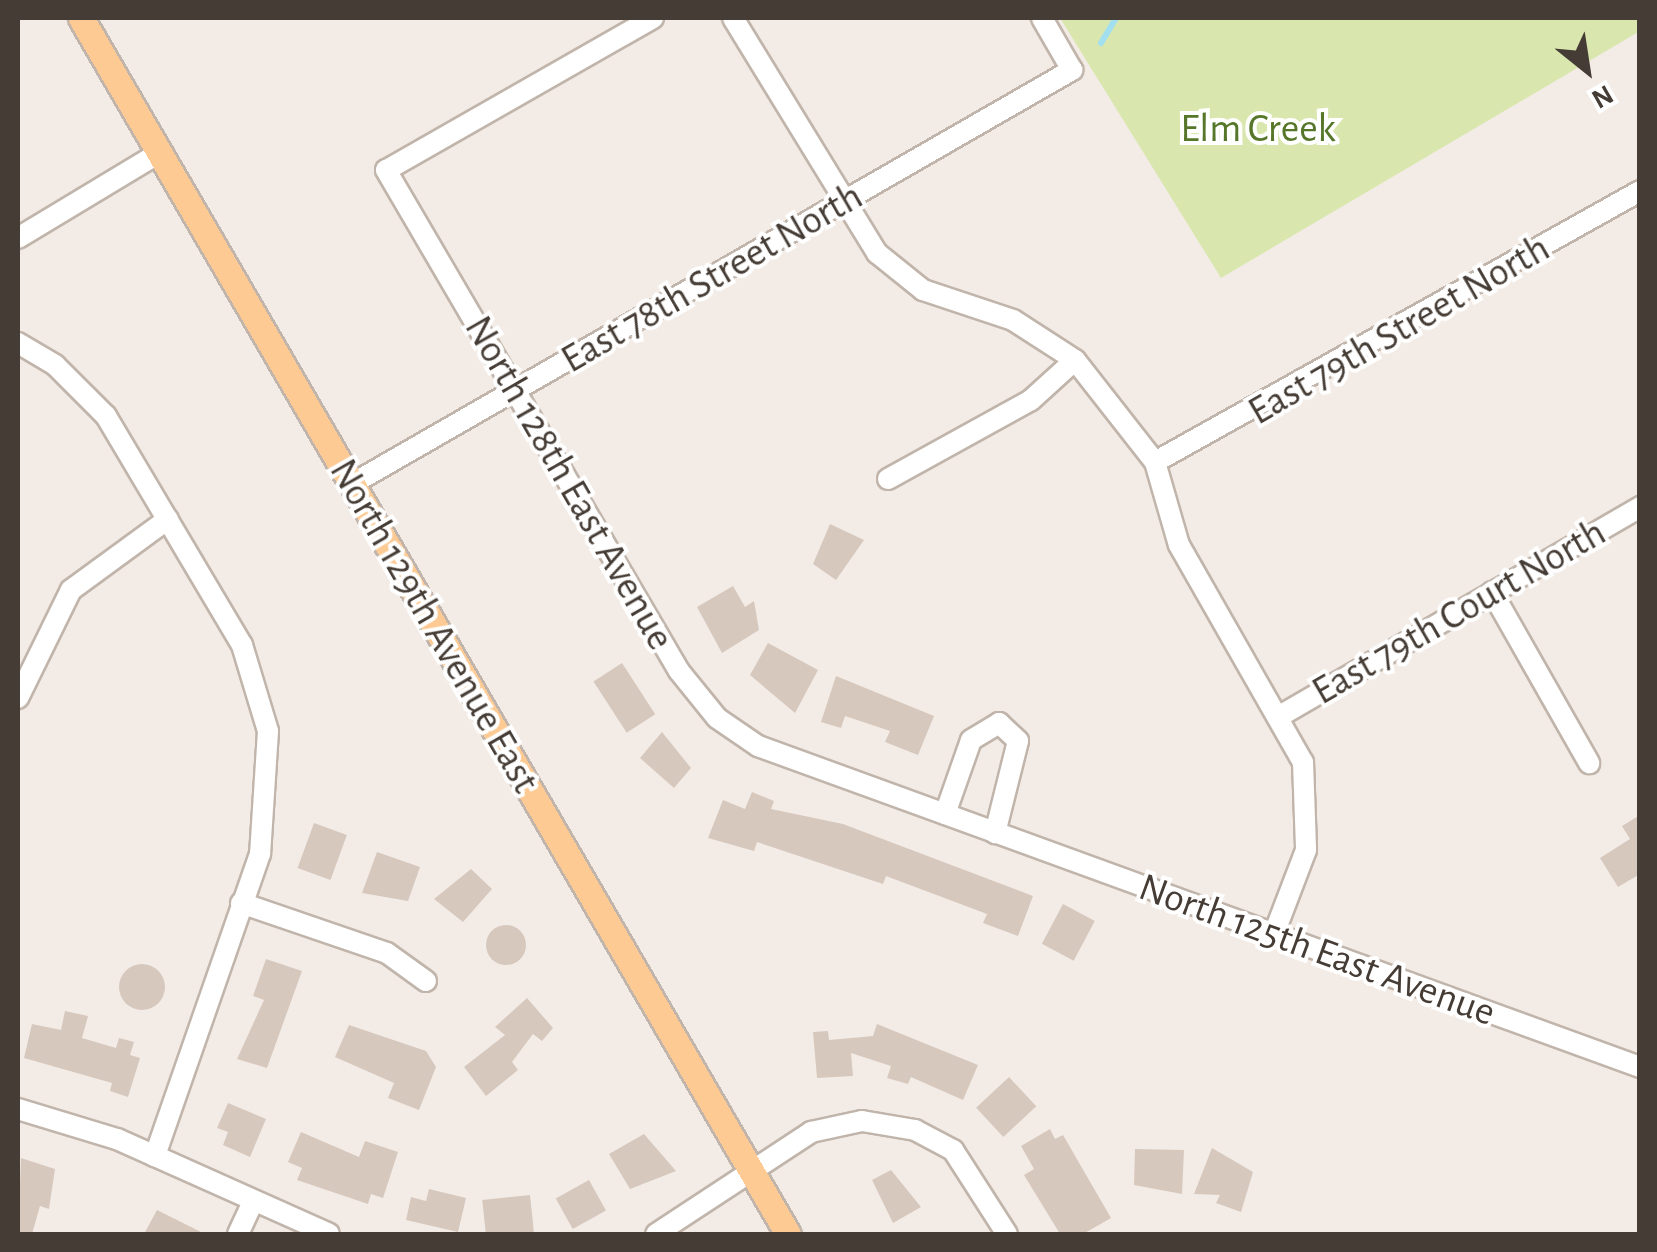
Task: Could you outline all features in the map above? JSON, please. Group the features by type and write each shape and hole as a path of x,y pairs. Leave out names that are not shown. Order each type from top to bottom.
{"main road":[{"name":"North 129th Avenue East","path":"81,18 788,1234"}],"street":[{"name":"North 128th East Avenue","path":"654,18 386,170 699,699 738,735 791,758"},
{"path":"732,18 841,203 912,283 1012,320 1074,360 1154,462 1179,545 1303,762 1311,815 1274,934"},
{"name":"East 78th Street North","path":"352,484 1072,70 1042,18"},
{"path":"18,238 159,153"},
{"name":"East 79th Street North","path":"1154,462 1640,191"},
{"path":"18,343 55,365 106,416 242,645 268,731 268,815 155,1156"},
{"path":"888,480 1031,400 1074,360"},
{"name":"East 79th Court North","path":"1278,717 1640,507"},
{"path":"18,698 23,659 70,590 168,520"},
{"path":"1492,592 1590,762"},
{"path":"945,814 971,740 998,722 1018,741 995,832"},
{"name":"North 125th East Avenue","path":"791,758 1640,1066"},
{"path":"241,903 387,953 426,981"},
{"path":"18,1108 155,1156 329,1234"},
{"path":"656,1234 829,1126 914,1130 966,1163 1007,1234"},
{"path":"238,1234 253,1202"}],"green space":[{"name":"Elm Creek","path":"1060,18 1639,18 1640,31 1221,278"}],"building":[{"path":"830,524 864,540 836,580 813,564"},
{"path":"733,586 745,607 754,601 759,630 722,653 697,607"},
{"path":"768,643 818,670 795,713 750,675"},
{"path":"622,663 655,714 627,733 593,682"},
{"path":"836,676 934,716 918,755 885,742 890,731 845,716 841,728 821,722"},
{"path":"662,732 691,768 674,788 640,758"},
{"path":"752,792 774,801 771,809 843,824 1033,896 1018,936 983,923 987,914 886,876 883,884 757,842 754,851 708,838 723,800 745,809"},
{"path":"1640,815 1640,874 1618,887 1600,858 1630,839 1622,826"},
{"path":"314,823 347,835 330,880 298,868"},
{"path":"377,852 420,867 408,901 362,893"},
{"path":"471,869 492,889 463,922 434,899"},
{"path":"1063,904 1095,921 1074,961 1042,944"},
{"path":"506,925 520,931 526,945 520,959 506,965 492,959 486,945 492,931"},
{"path":"266,959 302,971 267,1068 237,1059 264,1000 253,996"},
{"path":"142,964 158,971 165,987 158,1003 142,1010 126,1003 119,987 126,971"},
{"path":"527,998 553,1028 542,1041 533,1034 512,1062 518,1070 486,1096 464,1067 505,1035 495,1027"},
{"path":"65,1011 88,1016 82,1038 116,1048 119,1038 134,1042 130,1055 140,1058 128,1097 110,1091 112,1083 24,1058 32,1024 61,1030"},
{"path":"877,1024 978,1065 963,1100 911,1077 908,1084 887,1078 891,1066 851,1053 853,1076 817,1078 813,1032 828,1031 829,1040 873,1036"},
{"path":"349,1025 426,1051 436,1067 419,1110 388,1098 394,1083 335,1057"},
{"path":"1009,1077 1036,1106 1003,1137 976,1108"},
{"path":"228,1103 266,1119 250,1157 223,1145 228,1132 217,1128"},
{"path":"1050,1129 1055,1139 1063,1135 1111,1218 1083,1234 1060,1234 1024,1175 1034,1169 1021,1146"},
{"path":"301,1132 359,1157 365,1141 398,1152 383,1198 371,1194 368,1204 297,1180 302,1168 288,1162"},
{"path":"644,1134 676,1171 630,1189 609,1154"},
{"path":"1212,1148 1253,1172 1241,1212 1216,1203 1220,1195 1194,1194"},
{"path":"1135,1149 1184,1150 1182,1194 1134,1185"},
{"path":"21,1158 55,1169 49,1209 40,1206 32,1234 18,1234"},
{"path":"891,1170 921,1207 893,1223 872,1180"},
{"path":"589,1180 606,1211 573,1229 556,1198"},
{"path":"429,1189 466,1198 458,1232 406,1220 411,1197 426,1201"},
{"path":"530,1195 534,1232 486,1234 482,1200"},
{"path":"157,1210 205,1234 144,1234"}],"waterway":[{"path":"1101,43 1116,18"}]}
